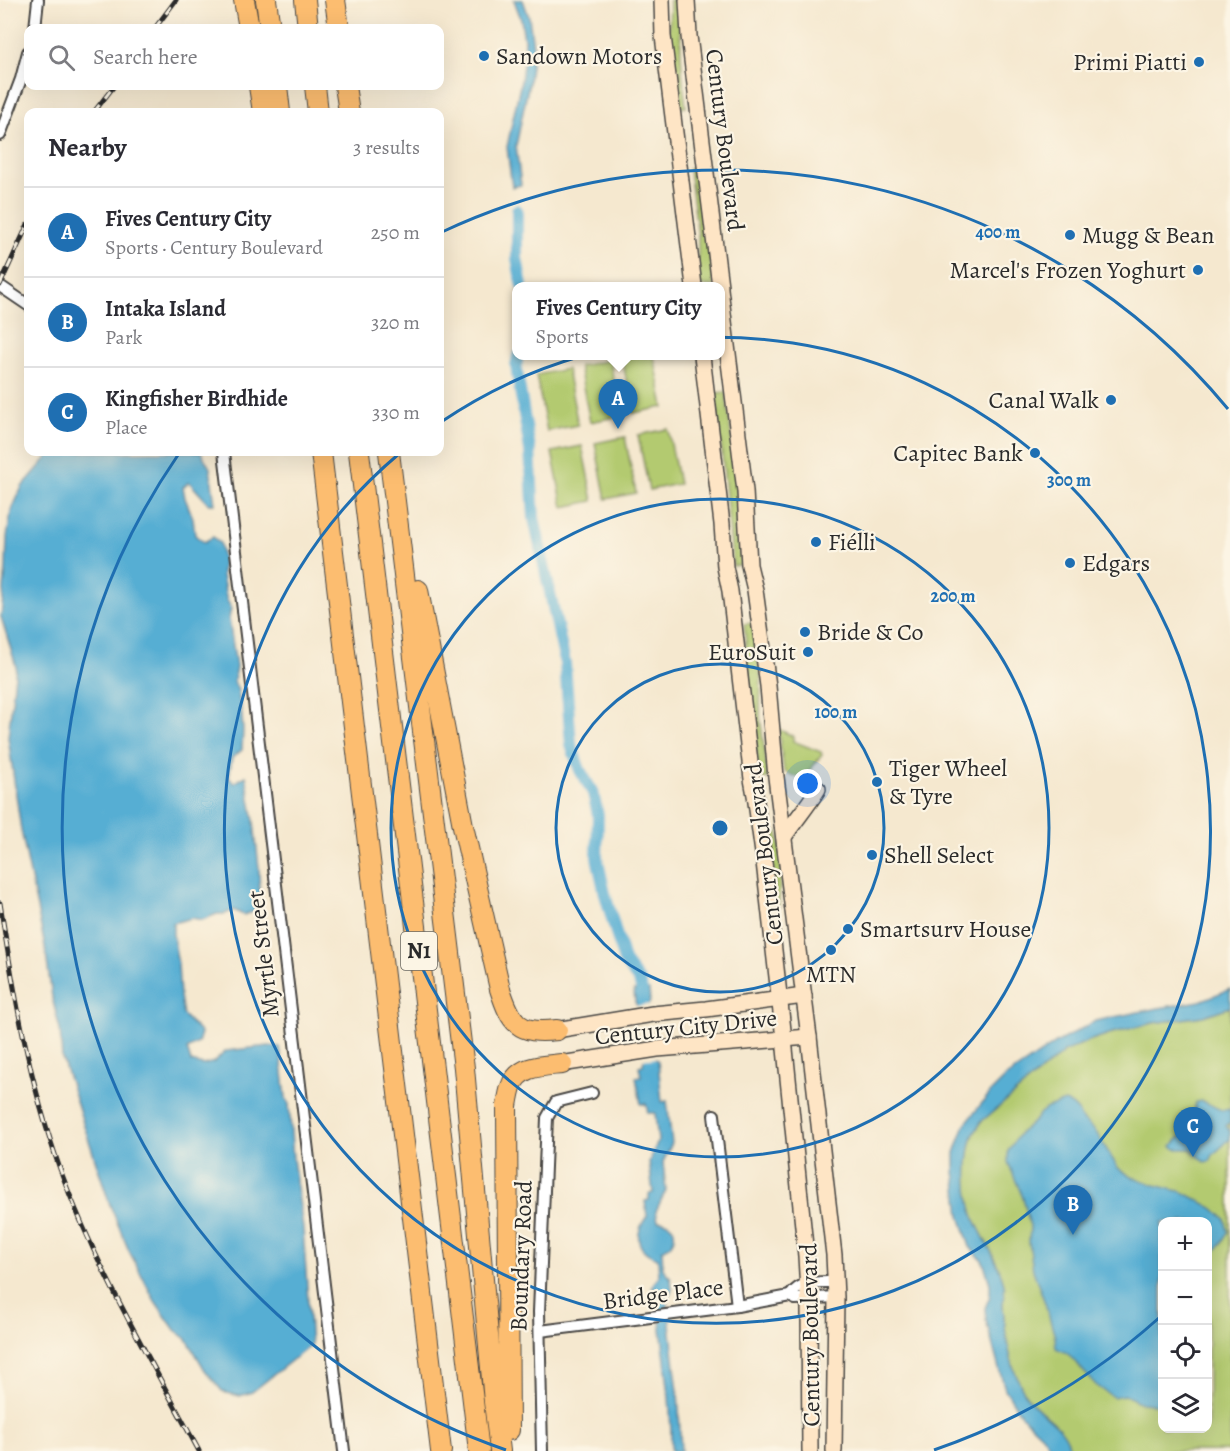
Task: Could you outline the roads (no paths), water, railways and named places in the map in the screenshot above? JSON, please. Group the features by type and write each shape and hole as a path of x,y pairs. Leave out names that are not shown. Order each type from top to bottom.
{"highway":[{"path":"244,0 248,24"},
{"path":"266,0 269,24"},
{"path":"305,0 308,24"},
{"path":"335,0 338,24"},
{"path":"260,90 262,108"},
{"path":"277,90 279,108"},
{"path":"315,90 318,108"},
{"path":"346,90 348,108"},
{"name":"N1","path":"321,456 441,1451"},
{"name":"N1","path":"359,456 479,1451"},
{"path":"391,456 464,1068 500,1451"},
{"path":"392,456 463,826 500,989 507,1010 518,1025 535,1031 560,1030"},
{"path":"510,1451 507,1106 511,1086 519,1074 530,1068 564,1064"}],"main road":[{"name":"Century Boulevard","path":"662,0 663,36 694,282"},
{"name":"Century Boulevard","path":"687,0 689,36 719,282"},
{"name":"Century Boulevard","path":"725,329 745,491 749,565 755,590 768,686 776,777 834,1255 836,1290 834,1451"},
{"name":"Century Boulevard","path":"702,360 725,567 763,853 806,1256 810,1451"},
{"path":"784,837 819,789"},
{"name":"Century City Drive","path":"560,1030 653,1014 804,996"},
{"name":"Century City Drive","path":"564,1064 657,1050 809,1037"}],"street":[{"path":"35,24 38,0"},
{"path":"0,135 24,67"},
{"path":"0,286 24,302"},
{"name":"Myrtle Street","path":"224,456 344,1451"},
{"name":"Boundary Road","path":"542,1451 540,1331 547,1118 556,1102 592,1093"},
{"path":"714,1115 737,1306"},
{"name":"Bridge Place","path":"540,1331 737,1306 790,1296 795,1299 808,1290 836,1290"}],"water":[{"path":"514,0 523,0 529,17 533,47 529,83 516,146 521,185 512,187 507,147 521,81 525,47 521,19"},
{"path":"49,456 203,456 210,468 215,504 209,504 189,482 183,487 193,518 195,535 204,542 213,537 220,543 223,560 222,575 226,597 231,608 229,619 236,666 234,681 238,691 243,730 242,750 232,758 229,777 234,783 246,776 254,821 260,902 253,912 243,915 234,910 202,920 192,918 173,923 180,996 183,1015 201,1033 198,1043 187,1049 191,1062 203,1065 214,1062 226,1051 268,1046 280,1047 303,1228 311,1345 252,1392 240,1396 223,1392 205,1370 187,1339 175,1330 155,1301 129,1251 110,1205 62,1058 60,1030 21,830 8,737 16,666 1,617 11,512 22,487"},
{"path":"1230,989 1230,1007 1203,1016 1153,1023 1112,1033 1064,1052 982,1121 973,1136 968,1168 970,1203 1004,1284 1005,1329 1016,1375 1031,1402 1058,1427 1068,1442 1070,1451 1052,1451 1042,1435 1021,1415 1005,1389 999,1369 986,1320 985,1308 990,1296 990,1284 982,1260 970,1247 960,1216 955,1153 965,1124 1006,1077 1056,1043 1095,1021 1200,1001"},
{"path":"649,990 655,1058 658,1061 662,1102 667,1101 672,1143 663,1162 666,1190 656,1211 658,1221 670,1224 674,1232 672,1242 662,1250 663,1269 671,1278 672,1290 667,1299 678,1391 681,1451 671,1451 666,1370 656,1289 652,1287 659,1277 658,1258 645,1251 639,1241 640,1229 647,1216 645,1201 649,1200 649,1194 653,1193 649,1162 658,1141 655,1113 648,1113 646,1104 641,1104 636,1077 641,1076 639,1066 643,1065 644,1059 634,991"},
{"path":"1201,1101 1218,1109 1230,1109 1230,1122 1226,1126 1230,1131 1230,1139 1213,1155 1210,1161 1205,1162 1191,1149 1176,1149 1172,1146 1191,1126 1196,1102"},
{"path":"1065,1102 1072,1105 1080,1117 1096,1132 1118,1168 1132,1177 1183,1192 1213,1208 1225,1219 1228,1232 1212,1254 1212,1217 1158,1217 1158,1405 1141,1403 1125,1395 1113,1397 1096,1385 1067,1353 1056,1348 1045,1303 1033,1270 1029,1242 1030,1226 1023,1198 1008,1162 1008,1151 1019,1134 1047,1108"}],"waterway":[{"path":"517,210 517,258 521,282"},
{"path":"517,360 516,366 530,450 534,518 565,663 571,745 580,770 593,793 598,815 597,857 624,961 639,981 642,991"}],"railway":[{"path":"158,24 176,0"},
{"path":"97,108 111,90"},
{"path":"0,285 24,233"},
{"path":"0,903 31,1070 60,1169 74,1206 107,1277 199,1451"}],"place":[{"name":"Sandown Motors","path":"484,56"},
{"name":"Primi Piatti","path":"1199,62"},
{"name":"Mugg & Bean","path":"1070,235"},
{"name":"Marcel's Frozen Yoghurt","path":"1198,270"},
{"name":"Canal Walk","path":"1111,400"},
{"name":"Fives Century City","path":"618,429"},
{"name":"Capitec Bank","path":"1035,453"},
{"name":"Fiélli","path":"816,542"},
{"name":"Edgars","path":"1070,563"},
{"name":"Bride & Co","path":"805,632"},
{"name":"EuroSuit","path":"808,652"},
{"name":"Tiger Wheel & Tyre","path":"877,782"},
{"name":"Shell Select","path":"872,855"},
{"name":"Smartsurv House","path":"848,929"},
{"name":"MTN","path":"831,950"},
{"name":"Kingfisher Birdhide","path":"1193,1157"},
{"name":"Intaka Island","path":"1073,1235"}]}
